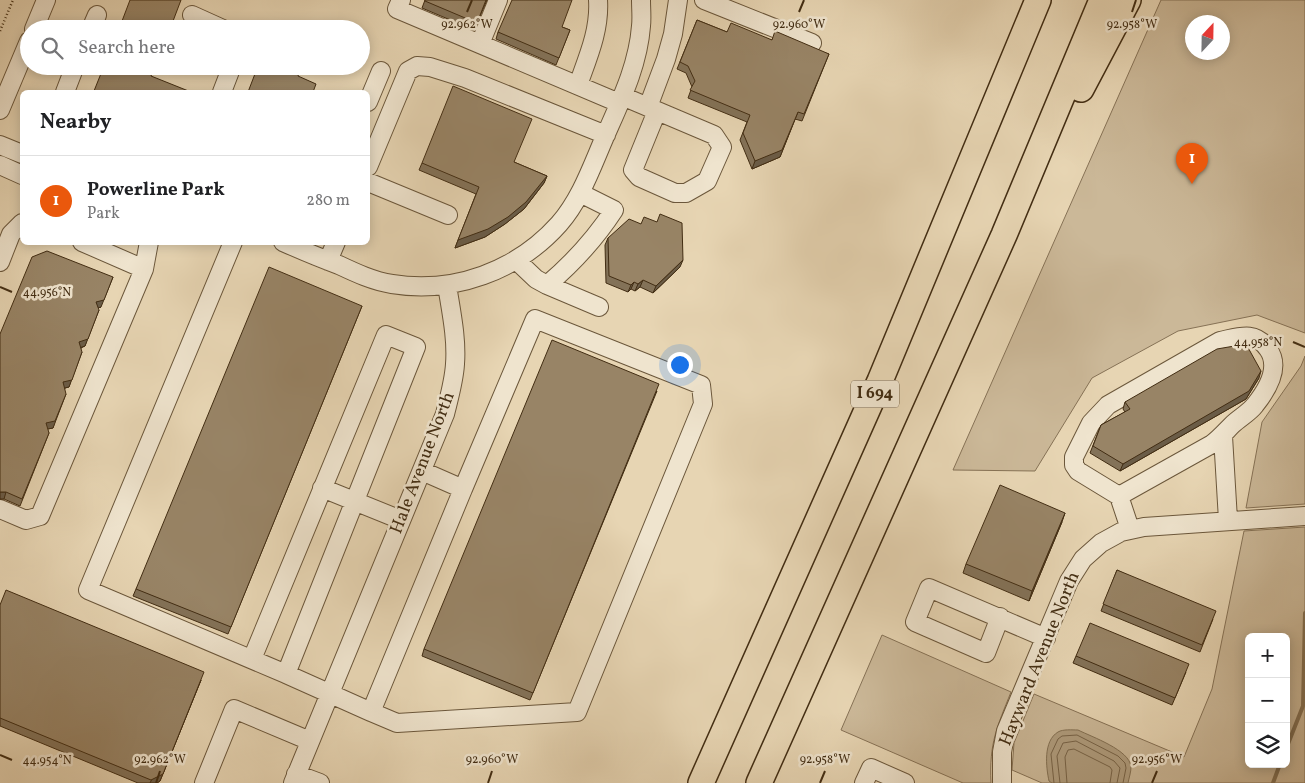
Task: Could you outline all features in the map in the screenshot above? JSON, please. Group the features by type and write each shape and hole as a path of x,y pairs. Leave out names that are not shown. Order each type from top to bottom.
{"highway":[{"name":"I 694","path":"700,783 876,390 1038,0"},
{"name":"I 694","path":"759,783 1004,235 1102,0"},
{"path":"1004,235 1128,0"}],"street":[{"path":"38,20 46,0"},
{"path":"401,0 397,9 578,85 652,109 714,135 722,147 707,181 686,193 675,193 638,177 633,170 652,109 673,34 678,0"},
{"path":"480,44 498,0"},
{"path":"578,85 598,26 598,0"},
{"path":"306,247 328,261 367,277 391,284 420,287 447,285 473,279 516,260 537,244 559,223 580,193 630,77 642,25 641,0"},
{"path":"704,0 812,43"},
{"path":"192,15 203,20"},
{"path":"0,110 20,62"},
{"path":"370,162 408,71 417,66 430,67 466,78 606,135"},
{"path":"370,97 381,71"},
{"path":"65,90 71,75"},
{"path":"223,90 229,75"},
{"path":"0,145 20,153"},
{"path":"0,165 20,173"},
{"path":"370,183 448,215"},
{"path":"547,285 590,245 614,210 580,193"},
{"path":"0,262 11,234 20,225"},
{"path":"89,245 144,269"},
{"path":"0,509 26,520 40,516 144,269 148,245"},
{"path":"231,245 88,590 330,692 371,712 397,722 577,712 703,404 701,385 535,319 371,712"},
{"path":"328,261 335,245"},
{"path":"516,260 536,279 599,307"},
{"name":"Hale Avenue North","path":"295,778 445,414 452,390 455,355 447,285"},
{"path":"252,659 386,335 416,347 286,674"},
{"path":"1119,496 1212,444 1254,406 1268,384 1274,362 1272,354 1259,338 1244,337 1220,341 1108,405 1091,422 1074,457 1074,465 1078,471 1119,496 1130,529"},
{"path":"1223,436 1228,520"},
{"path":"422,471 463,489"},
{"path":"322,488 401,520"},
{"name":"Hayward Avenue North","path":"1002,783 1002,752 1005,736 1069,581 1092,550 1106,539 1130,529 1148,526 1305,516"},
{"path":"1000,617 986,653 915,622 929,588 1000,617 1046,638"},
{"path":"204,783 234,709 310,741"},
{"path":"864,783 871,768 905,783"},
{"path":"295,778 320,783"}],"path":[{"path":"0,31 12,0"}],"shaded area":[{"path":"1161,0 1305,0 1305,333 1257,315 1178,331 1092,378 1035,471 953,470"},
{"path":"1305,356 1305,504 1246,508 1262,422 1301,366"},
{"path":"1305,527 1305,783 1042,783 1012,770 1014,743 1034,694 1184,757 1212,689 1244,531"},
{"path":"882,635 1011,692 995,736 991,757 991,783 963,783 841,730"}],"water":[{"path":"1078,730 1109,745 1124,755 1131,767 1128,783 1052,783 1049,781 1047,755 1050,741 1060,731"}],"building":[{"path":"130,0 181,0 173,20 122,20"},
{"path":"425,0 486,0 477,23"},
{"path":"512,0 572,0 562,27 570,30 559,58 498,32"},
{"path":"697,20 727,32 731,23 772,40 775,31 829,54 804,114 798,112 782,150 755,161 743,133 750,115 690,90 695,81 688,66 680,62"},
{"path":"101,75 151,75 186,90 95,90"},
{"path":"255,75 298,75 316,84 314,90 249,90"},
{"path":"453,86 532,119 514,162 547,176 526,202 508,217 488,229 458,240 479,187 422,163"},
{"path":"660,214 682,223 683,260 656,286 643,280 638,284 634,282 631,285 609,276 608,238 629,219 641,224 644,217 657,222"},
{"path":"47,251 113,277 104,300 96,302 99,310 88,339 79,342 82,352 72,380 63,382 66,394 55,421 46,423 49,433 22,499 6,492 0,492 0,334 32,257"},
{"path":"269,267 362,306 231,627 136,589"},
{"path":"552,340 659,384 533,693 424,649"},
{"path":"1246,344 1261,371 1249,391 1123,464 1093,446 1101,425 1130,409 1125,402 1217,349"},
{"path":"1000,485 1065,513 1032,591 966,564"},
{"path":"1117,570 1216,611 1202,645 1103,604"},
{"path":"6,590 204,672 163,774 151,780 0,718 0,605"},
{"path":"1090,623 1189,664 1175,698 1076,656"}],"waterway":[{"path":"1290,739 1303,706 1305,613"},
{"path":"1273,783 1279,768"}],"place":[{"name":"Powerline Park","path":"1192,184"}]}
